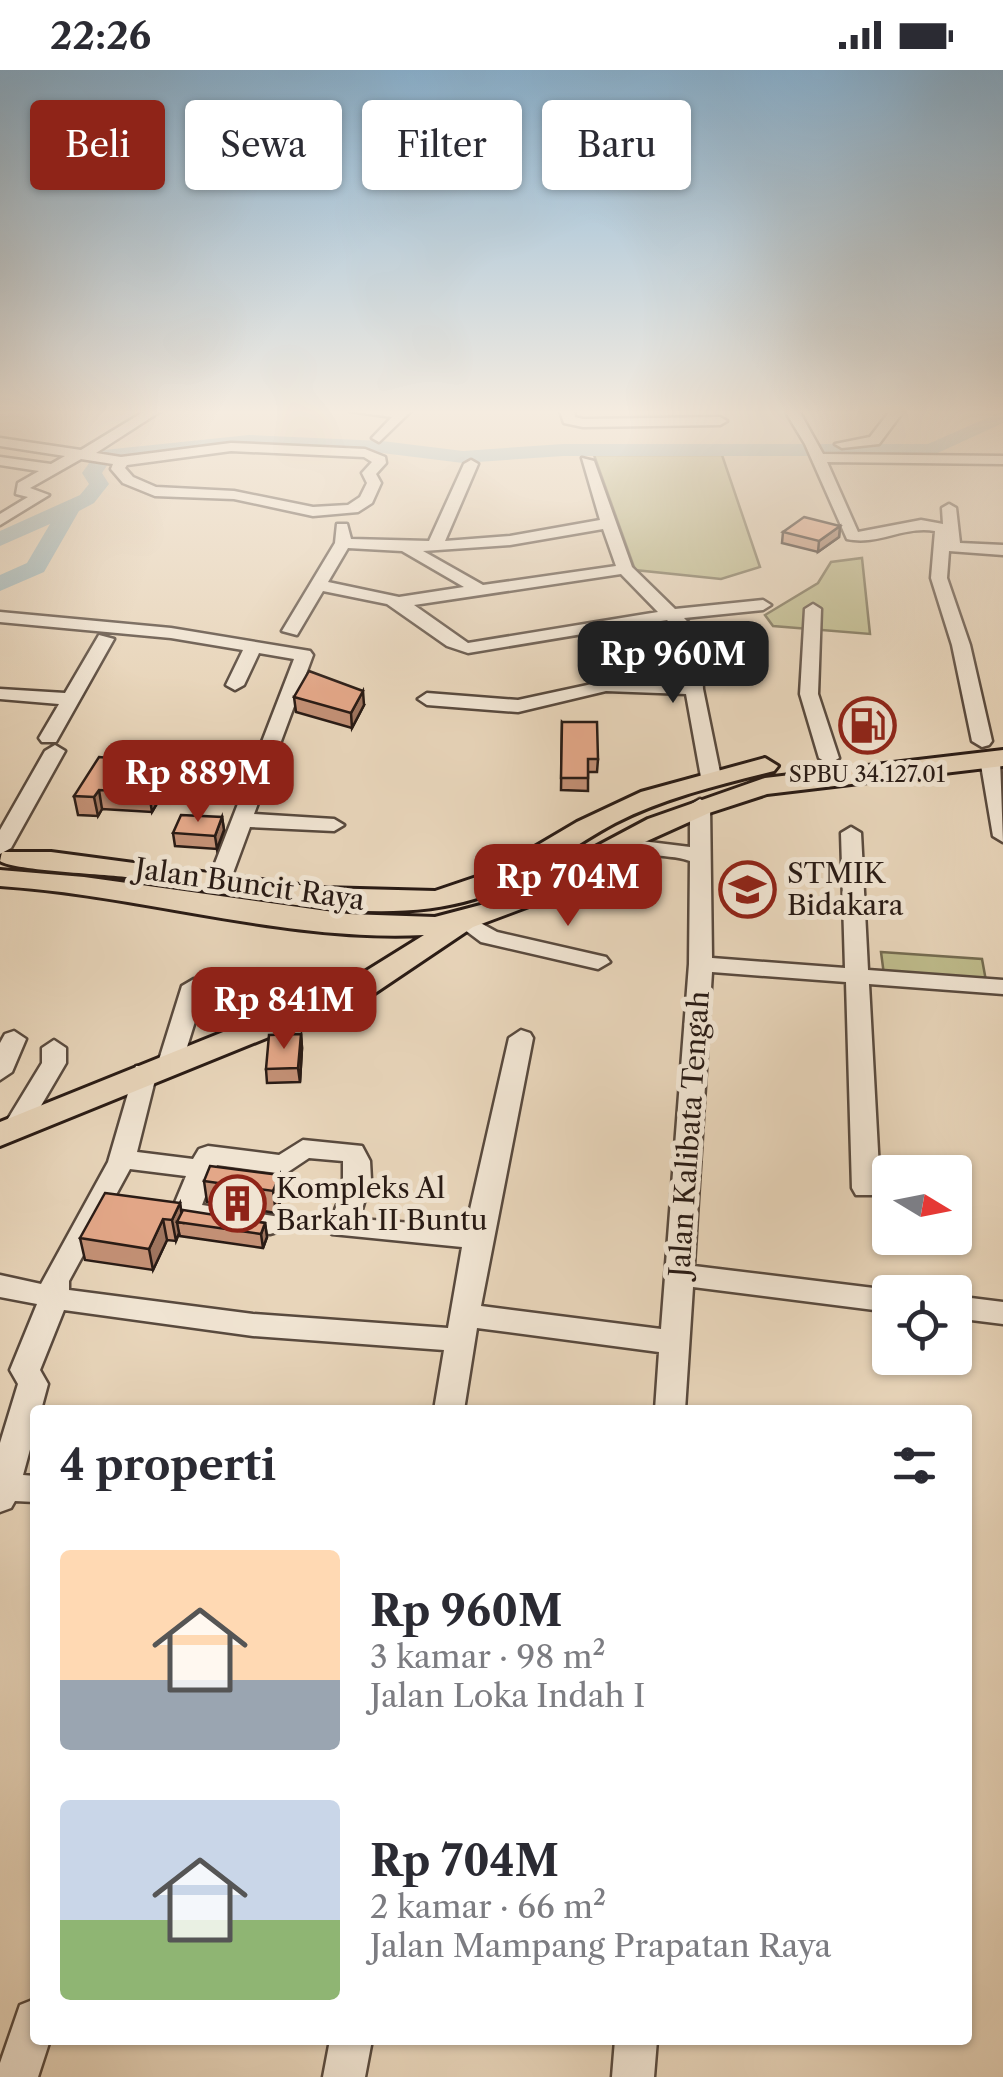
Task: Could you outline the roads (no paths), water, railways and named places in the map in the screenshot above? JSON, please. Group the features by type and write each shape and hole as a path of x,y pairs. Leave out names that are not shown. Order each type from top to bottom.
{"main road":[{"name":"Jalan Buncit Raya","path":"0,857 85,861 218,884 398,903 453,897 496,881 612,814 711,777 829,758 995,749"},
{"path":"8,1131 158,1067 238,1043 336,999 395,970 464,921 516,903 618,844 700,805 765,786 995,749"},
{"name":"Jalan Buncit Raya","path":"0,878 93,886 235,912 360,924 464,921"},
{"path":"360,924 398,938 400,955 395,970"}],"street":[{"path":"0,520 26,505"},
{"path":"279,505 340,512 354,505"},
{"path":"436,546 454,505"},
{"path":"602,505 625,568 692,634 694,690 711,777"},
{"path":"838,505 852,536 874,538 934,525 944,529 939,578 995,749 1003,836"},
{"path":"949,508 953,546 1003,550"},
{"path":"291,631 343,542 340,512"},
{"path":"343,542 409,549 520,542 608,523"},
{"path":"409,549 479,589"},
{"path":"398,602 625,568"},
{"path":"318,586 369,589 398,602 452,644 468,648 669,615 763,605"},
{"path":"814,610 809,694 829,758"},
{"path":"0,617 172,634 304,655 218,884"},
{"path":"0,848 71,699 105,639"},
{"path":"235,685 254,647"},
{"path":"427,699 518,706 606,686 694,690"},
{"path":"0,694 71,699"},
{"name":"Jalan Kalibata Tengah","path":"670,1405 671,1342 701,964 700,805"},
{"path":"243,820 334,825"},
{"path":"851,833 866,1188"},
{"path":"618,844 674,848 700,858"},
{"path":"464,921 489,937 598,962"},
{"path":"701,964 1003,987"},
{"path":"10,1490 33,1384 24,1370 56,1297 55,1281 122,1159 194,986"},
{"path":"449,1405 478,1238 521,1038"},
{"path":"0,1072 14,1039"},
{"path":"8,1131 54,1063 54,1048"},
{"path":"270,1224 185,1212 208,1156 285,1165 303,1149 353,1152 360,1164 357,1188 342,1227 478,1238"},
{"path":"122,1159 202,1168"},
{"path":"679,1274 872,1299"},
{"path":"0,1286 92,1306 253,1325 462,1327 671,1342"},
{"path":"972,1309 1003,1312"},
{"path":"17,2077 30,2036"},
{"path":"344,2077 350,2045"},
{"path":"633,2077 636,2045"}],"waterway":[{"path":"71,506 75,505"},
{"path":"0,539 71,506"},
{"path":"0,584 36,567 71,506"}],"place":[{"name":"SPBU 34.127.01","path":"867,726"},
{"name":"STMIK Bidakara","path":"748,889"},
{"name":"Kompleks Al Barkah II Buntu","path":"237,1204"}]}
